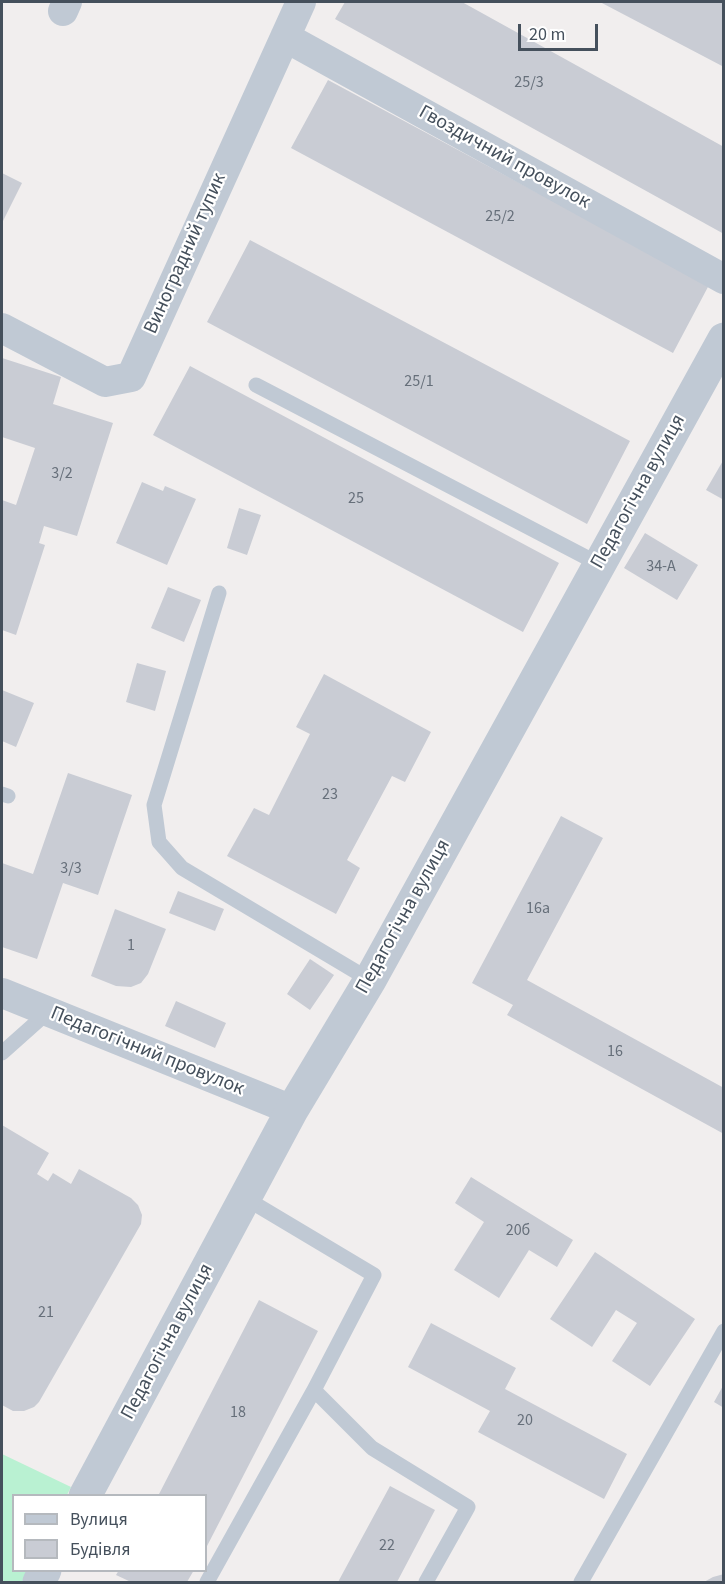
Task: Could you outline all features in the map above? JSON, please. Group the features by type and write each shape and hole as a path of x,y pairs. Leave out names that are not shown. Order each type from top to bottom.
{"street":[{"name":"Виноградний тупик","path":"2,328 105,382 131,377 301,2"},
{"name":"Гвоздичний провулок","path":"285,37 723,279"},
{"name":"Педагогічна вулиця","path":"86,1494 292,1110 370,980 723,339"},
{"name":"Педагогічний провулок","path":"2,993 292,1110"}],"lane":[{"path":"256,385 599,564"},
{"path":"219,593 154,805 159,842 182,868 370,980"},
{"path":"2,1053 48,1012"},
{"path":"207,1582 314,1390 374,1275 245,1198"},
{"path":"581,1582 723,1331"},
{"path":"314,1390 372,1448 468,1507 426,1582"}],"green space":[{"path":"2,1454 71,1487 68,1494 12,1494 12,1572 27,1572 22,1582 2,1582"}],"building":[{"path":"345,2 462,2 724,147 724,234 335,19"},
{"path":"600,2 724,2 724,67"},
{"path":"328,80 709,285 673,353 291,148"},
{"path":"2,173 22,183 2,223"},
{"path":"250,240 630,441 587,524 207,322"},
{"path":"2,358 61,377 53,404 113,423 77,536 44,526 39,543 45,545 16,635 2,630 2,500 16,505 35,448 2,437"},
{"path":"190,366 559,563 523,632 153,435"},
{"path":"724,459 724,500 706,490"},
{"path":"142,482 163,491 165,486 196,499 167,565 116,543"},
{"path":"239,508 261,515 247,555 227,548"},
{"path":"645,533 698,565 677,600 624,568"},
{"path":"168,587 201,600 184,642 151,628"},
{"path":"137,663 166,671 155,711 126,702"},
{"path":"324,674 431,732 405,782 392,776 347,860 360,868 336,914 227,856 254,808 269,815 310,734 296,727"},
{"path":"2,690 34,703 16,747 2,741"},
{"path":"68,773 132,795 98,895 63,883 37,959 2,947 2,863 33,874"},
{"path":"561,816 603,838 527,980 724,1088 724,1134 507,1015 513,1005 472,983"},
{"path":"178,891 224,909 215,931 169,913"},
{"path":"115,909 166,929 148,974 141,983 131,987 116,986 91,976"},
{"path":"310,959 334,975 310,1010 287,994"},
{"path":"176,1001 226,1023 215,1048 165,1026"},
{"path":"2,1125 49,1153 37,1174 48,1181 53,1173 71,1184 79,1169 131,1198 138,1205 142,1215 141,1224 39,1402 24,1411 13,1411 2,1405"},
{"path":"471,1177 573,1240 557,1267 529,1250 499,1298 454,1270 484,1222 455,1203"},
{"path":"595,1252 695,1319 650,1386 612,1361 637,1323 616,1310 592,1347 550,1319"},
{"path":"259,1300 318,1331 207,1546 207,1494 159,1494"},
{"path":"431,1323 516,1368 505,1389 627,1454 604,1499 478,1432 490,1411 408,1367"},
{"path":"724,1384 724,1408 714,1402"},
{"path":"390,1486 435,1510 397,1582 338,1582"},
{"path":"118,1572 193,1572 187,1582 131,1582 116,1575"},
{"path":"724,1574 724,1582 704,1582 713,1577"}]}
